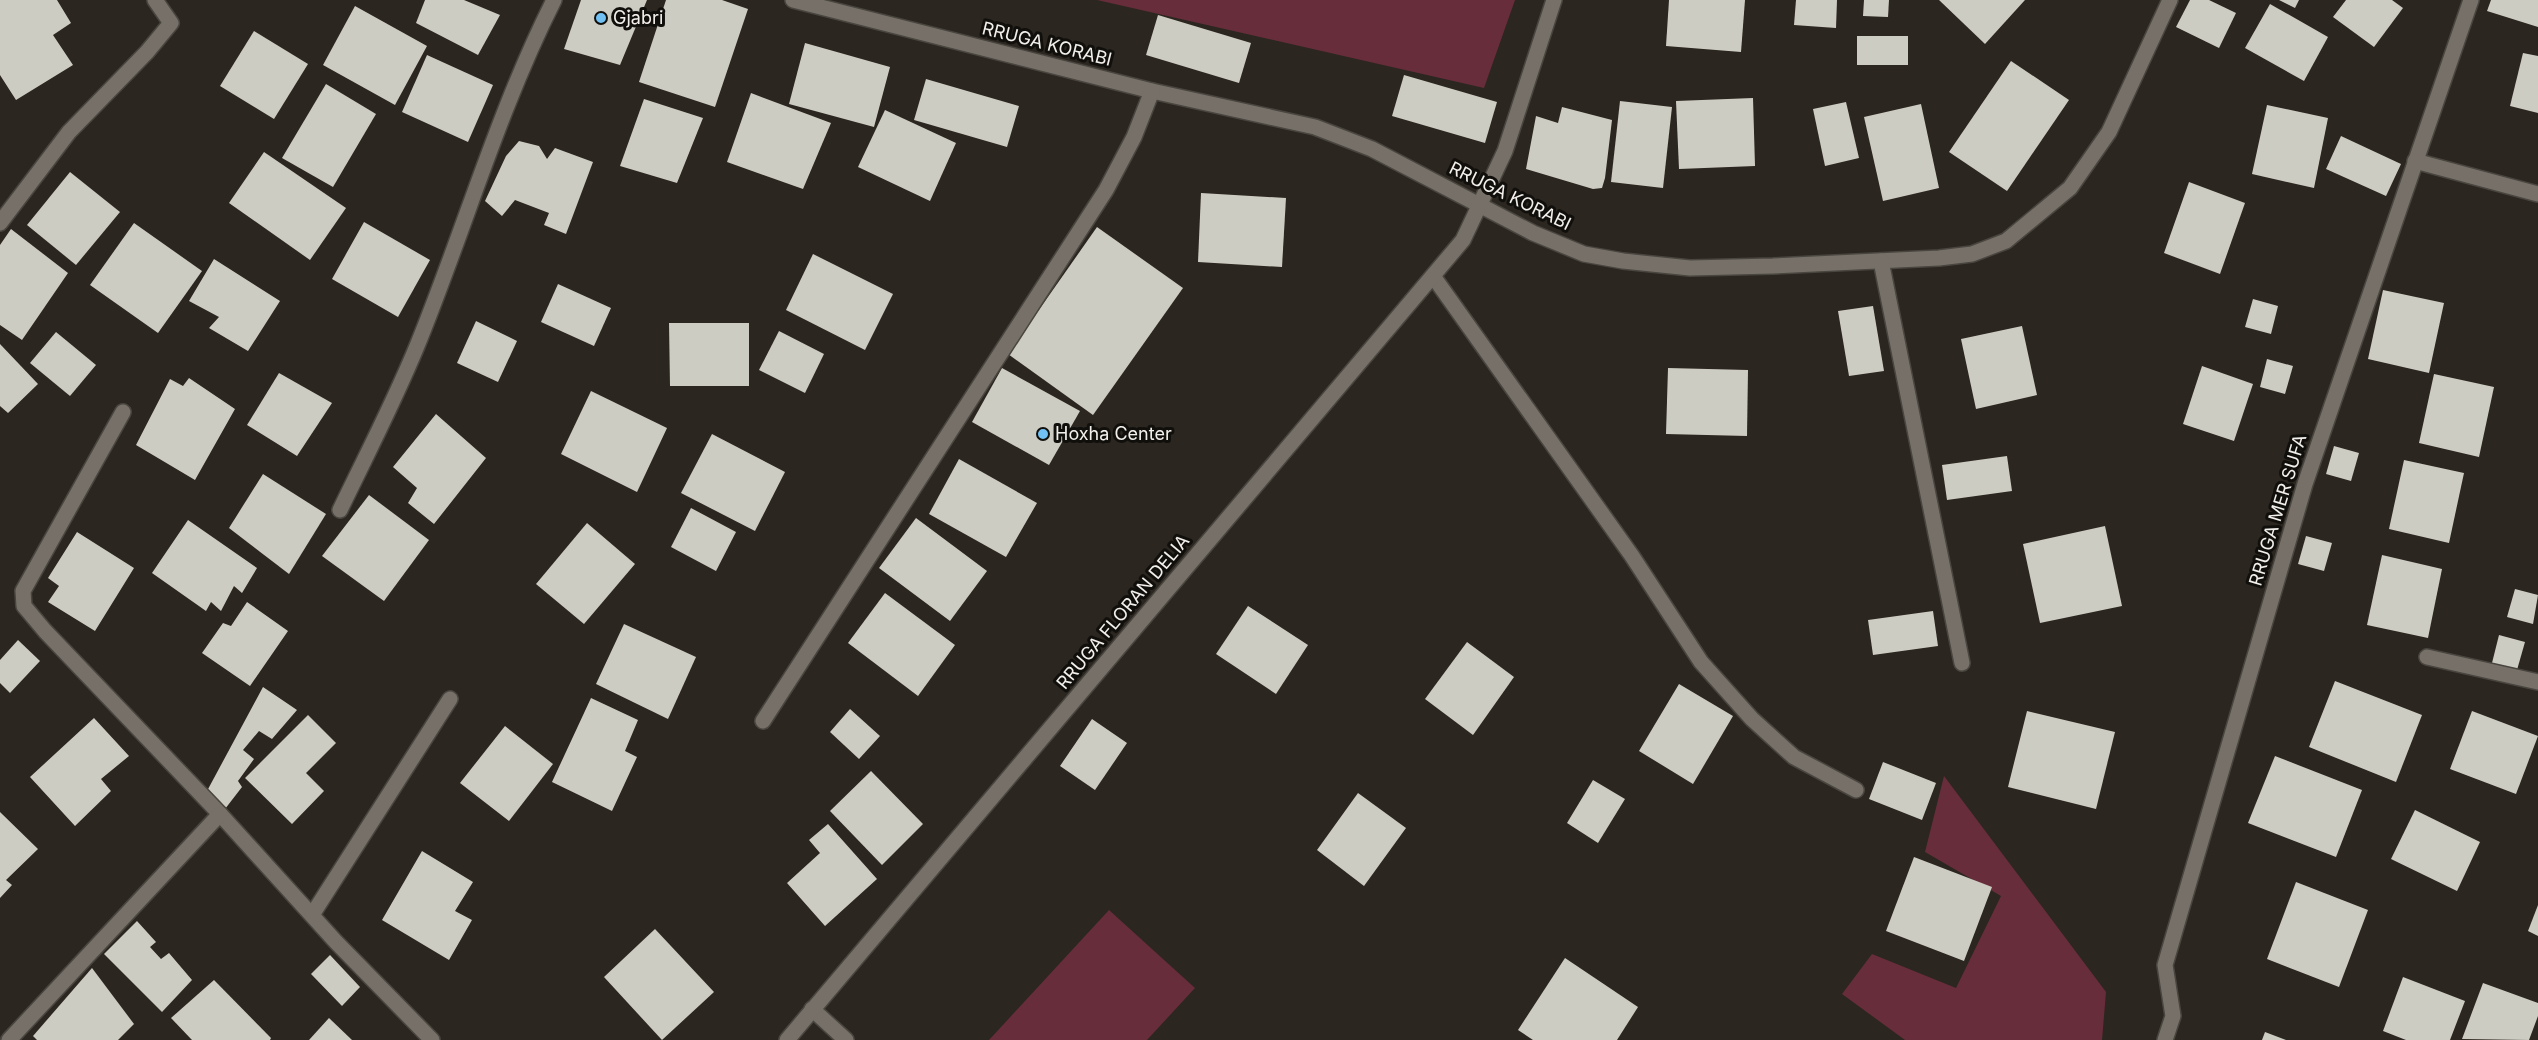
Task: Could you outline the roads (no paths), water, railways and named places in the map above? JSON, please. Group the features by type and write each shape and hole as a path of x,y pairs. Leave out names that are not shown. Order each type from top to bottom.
{"street":[{"path":"0,224 69,132 147,52 171,23 155,0"},
{"path":"340,510 417,347 494,137 537,33 554,0"},
{"name":"RRUGA KORABI","path":"793,0 1152,91 1314,128 1372,149 1533,233 1574,250 1623,261 1690,268 1881,261 1972,254 2006,241 2070,188 2109,132 2170,0"},
{"name":"RRUGA FLORAN DELIA","path":"787,1040 1463,240 1505,151 1554,0"},
{"name":"RRUGA MER SUFA","path":"2165,1040 2173,1016 2165,965 2305,484 2471,0"},
{"path":"763,721 1106,190 1134,137 1152,91"},
{"path":"2415,161 2538,194"},
{"path":"1881,261 1962,663"},
{"path":"1433,276 1625,547 1701,662 1752,719 1794,757 1856,790"},
{"path":"123,412 23,591 24,606 45,631 432,1040"},
{"path":"2427,657 2538,682"},
{"path":"312,915 450,699"},
{"path":"9,1040 220,814"},
{"path":"812,1010 846,1040"}],"place":[{"name":"Gjabri","path":"601,18"},
{"name":"Hoxha Center","path":"1043,434"}]}
